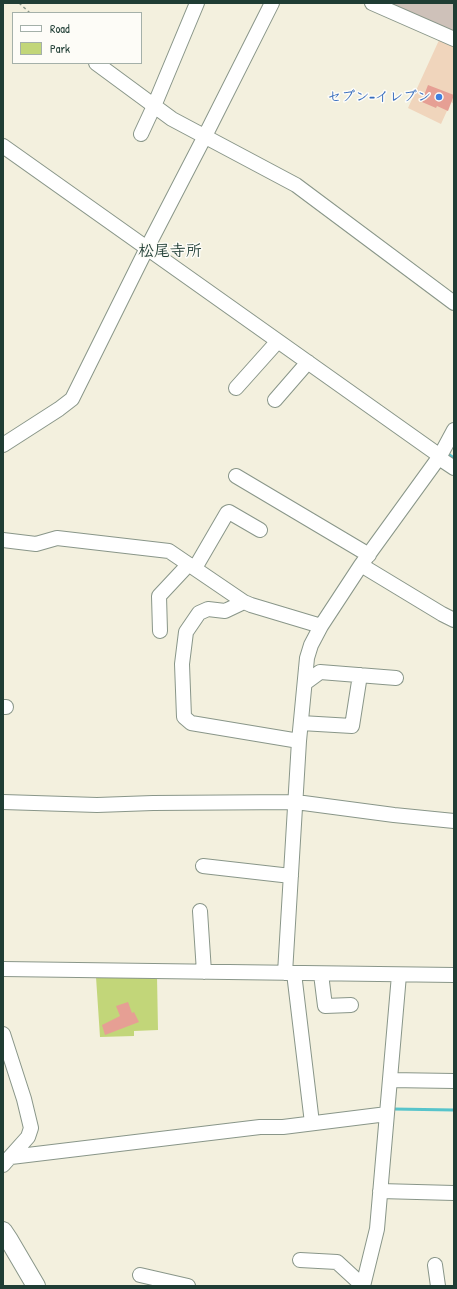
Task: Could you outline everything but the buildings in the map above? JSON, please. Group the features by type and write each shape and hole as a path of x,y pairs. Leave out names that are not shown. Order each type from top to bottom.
{"main road":[{"path":"3,1231 10,1240 36,1286"}],"street":[{"path":"141,134 197,3"},
{"path":"3,445 60,409 72,399 272,3"},
{"path":"372,3 454,39"},
{"path":"97,64 172,119 296,185 454,303"},
{"path":"3,146 308,362 454,468"},
{"path":"236,388 278,341"},
{"path":"274,400 308,362"},
{"path":"312,1123 289,973 291,876 299,742 309,652 321,626 365,560 440,457 454,430"},
{"path":"236,476 365,560 442,614 454,620"},
{"path":"160,631 159,596 191,566 227,513 229,512 260,530"},
{"path":"3,540 36,544 57,538 169,551 244,602 321,626"},
{"path":"244,602 225,611 208,610 199,613 186,632 182,664 184,717 191,723 299,742"},
{"path":"305,683 320,672 396,678"},
{"path":"301,723 352,726 360,675"},
{"path":"3,802 13,801 45,804 97,805 296,802 394,816 454,821"},
{"path":"203,866 291,876"},
{"path":"200,912 204,972"},
{"path":"3,969 454,975"},
{"path":"321,974 325,1006 351,1005"},
{"path":"300,1260 337,1262 363,1286 376,1229 399,975"},
{"path":"3,1034 24,1099 31,1128 28,1137 7,1161"},
{"path":"390,1080 454,1081"},
{"path":"7,1161 260,1127 283,1127 387,1114"},
{"path":"380,1191 454,1193"},
{"path":"434,1265 438,1286"},
{"path":"140,1275 188,1286"}],"path":[{"path":"19,3 29,12"}],"shaded area":[{"path":"384,3 454,3 454,34"},
{"path":"440,38 454,45 454,104 451,102 441,124 408,108"}],"green space":[{"path":"157,976 158,1030 134,1031 134,1036 100,1037 96,977"}],"waterway":[{"path":"448,454 454,458"},
{"path":"393,1109 454,1110"}],"place":[{"name":"セブン-イレブン","path":"439,97"}],"district":[{"name":"松尾寺所","path":"170,252"}]}
